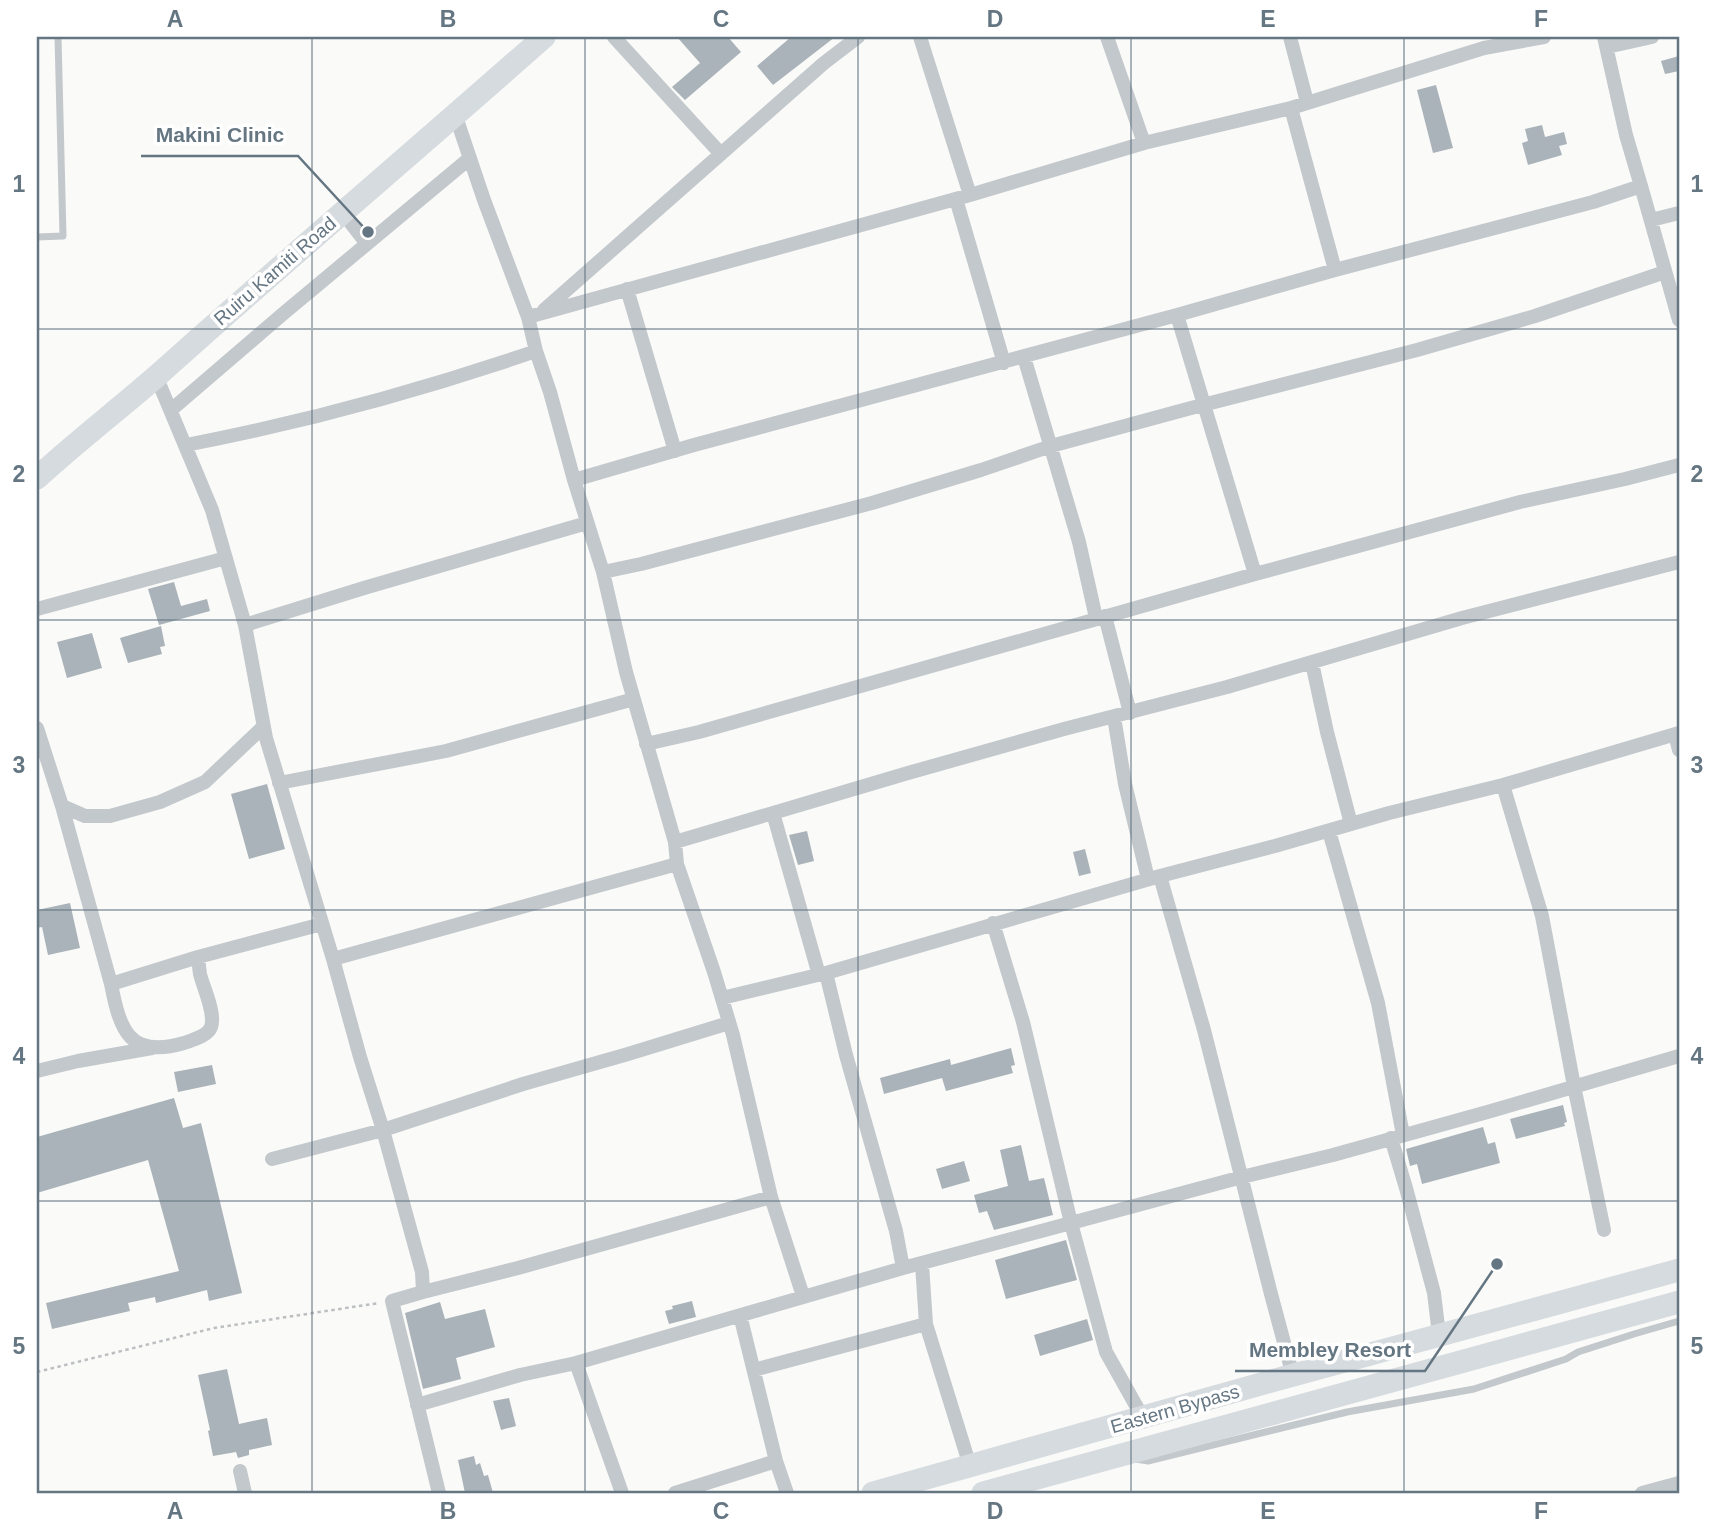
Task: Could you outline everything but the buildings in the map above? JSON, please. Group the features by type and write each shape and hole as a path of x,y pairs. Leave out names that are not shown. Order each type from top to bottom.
{"main road":[{"name":"Ruiru Kamiti Road","path":"37,478 544,37"},
{"name":"Eastern Bypass","path":"873,1493 1679,1270"},
{"name":"Eastern Bypass","path":"984,1493 1679,1301"}],"street":[{"path":"614,37 721,153"},
{"path":"920,37 1004,363"},
{"path":"1107,37 1143,143"},
{"path":"1290,37 1307,102"},
{"path":"534,315 963,197 1143,143 1290,108 1482,42 1544,37"},
{"path":"1651,37 1606,42 1626,135 1679,320"},
{"path":"534,315 848,40"},
{"path":"1290,108 1335,270"},
{"path":"455,114 470,158 534,315 536,351 603,572 634,699 675,842 677,864 722,998 771,1197 803,1296"},
{"path":"171,410 470,158"},
{"path":"574,480 1335,270 1593,202 1641,186"},
{"path":"343,213 367,244"},
{"path":"1651,220 1679,213"},
{"path":"603,572 872,503 1051,446 1417,350 1535,316 1665,272"},
{"path":"627,289 675,451"},
{"path":"1177,315 1255,574"},
{"path":"186,445 256,432 394,395 536,351"},
{"path":"1024,357 1130,713"},
{"path":"156,376 212,510 226,558 245,625 264,726 279,783 383,1130 422,1272 423,1292"},
{"path":"646,744 712,729 1100,617 1520,502 1679,465"},
{"path":"245,625 587,523"},
{"path":"37,609 226,558"},
{"path":"675,842 1063,729 1312,663 1462,618 1679,562"},
{"path":"1312,663 1351,824"},
{"path":"279,783 446,751 634,699"},
{"path":"1114,717 1125,784 1205,1030 1293,1376"},
{"path":"62,806 85,816 110,816 160,802 205,782 264,726"},
{"path":"37,728 62,806 111,984 116,1012 122,1028 134,1041 153,1048"},
{"path":"722,998 822,974 1154,877 1503,785 1677,733 1679,750"},
{"path":"1503,785 1542,916 1604,1230"},
{"path":"773,813 846,1055 896,1231 903,1268"},
{"path":"1329,831 1378,1003 1406,1188 1431,1283 1439,1335"},
{"path":"333,959 677,864"},
{"path":"111,984 322,923"},
{"path":"993,923 1023,1022 1105,1352 1143,1418"},
{"path":"37,1071 78,1061 177,1045 194,1040 209,1031 212,1017 199,971 198,957"},
{"path":"272,1159 383,1130 523,1083 729,1023"},
{"path":"417,1405 520,1375 576,1363 903,1268 1333,1155 1679,1056"},
{"path":"439,1493 392,1301 771,1197"},
{"path":"922,1264 926,1324 970,1466"},
{"path":"740,1315 776,1461 787,1493"},
{"path":"754,1370 926,1324"},
{"path":"576,1363 622,1493"},
{"path":"675,1493 776,1461"},
{"path":"240,1471 245,1493"},
{"path":"1642,1493 1679,1483"}],"lane":[{"path":"37,237 64,236 58,37"},
{"path":"1118,1457 1148,1461 1347,1412 1474,1389 1566,1359 1578,1352 1679,1321"}],"path":[{"path":"37,1372 214,1328 392,1301"}],"place":[{"name":"Makini Clinic","path":"368,232"},
{"name":"Membley Resort","path":"1497,1264"}]}
